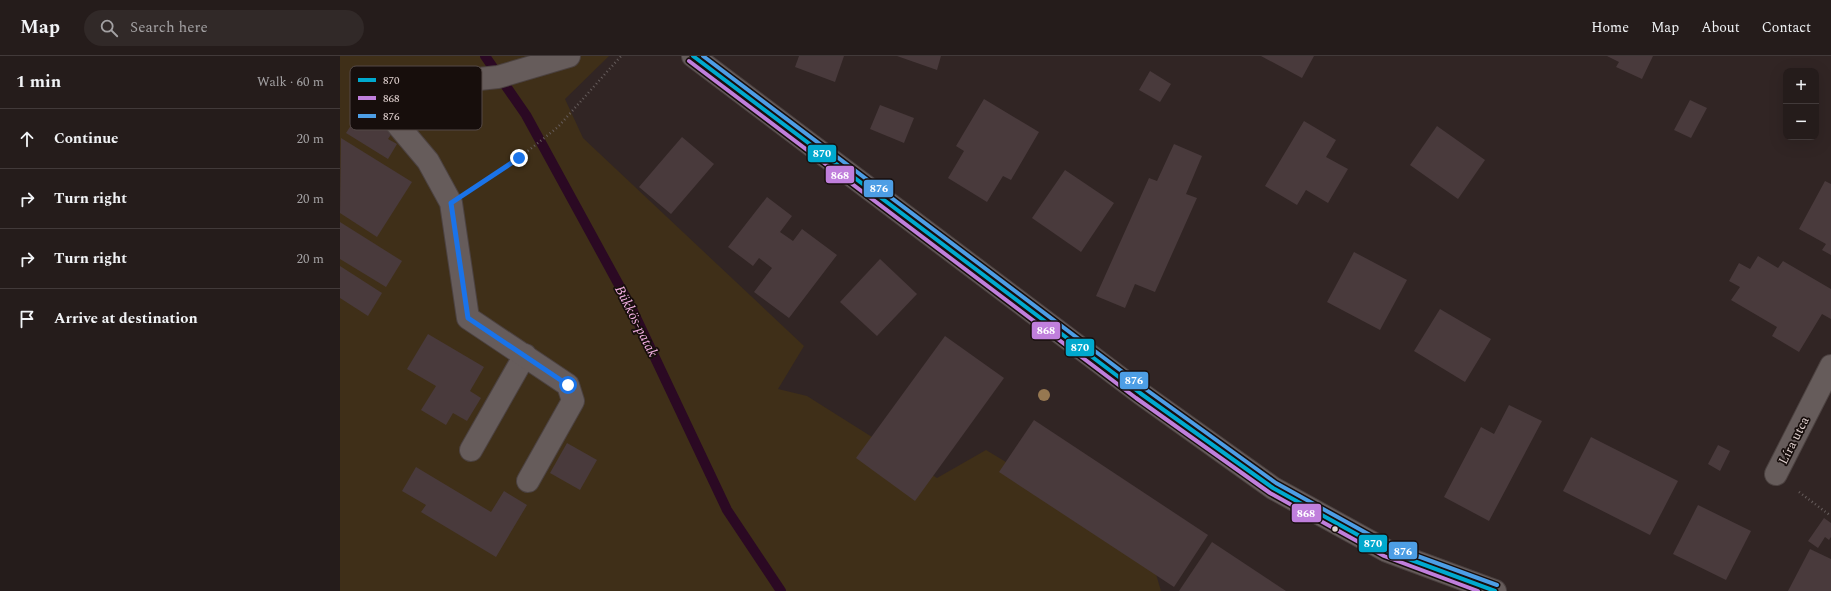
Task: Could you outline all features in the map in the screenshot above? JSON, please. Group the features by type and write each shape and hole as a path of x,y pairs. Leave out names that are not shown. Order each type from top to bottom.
{"main road":[{"path":"482,78 498,76 569,56"},
{"path":"693,56 1140,393 1273,488 1387,551 1495,591"},
{"path":"402,130 428,162 451,203 468,318 568,385 573,401 528,481"},
{"path":"471,450 525,355"},
{"name":"Líra utca","path":"1776,474 1831,366"}],"path":[{"path":"451,203 519,158 558,127 621,56"},
{"name":"Líra utca","path":"1776,474 1831,516"}],"shaded area":[{"path":"340,56 609,56 565,99 583,138 804,346 778,389 807,396 937,478 986,450 1148,547 1161,591 340,591"}],"building":[{"path":"799,56 844,56 835,82 795,67"},
{"path":"897,56 941,56 937,70"},
{"path":"1261,56 1314,56 1302,78"},
{"path":"1607,56 1653,56 1642,79 1616,67 1619,62"},
{"path":"1150,71 1171,84 1160,102 1139,90"},
{"path":"984,99 1039,132 1011,180 1003,176 987,202 948,178 964,151 956,146"},
{"path":"1690,100 1707,108 1691,138 1674,130"},
{"path":"880,105 914,118 904,143 870,129"},
{"path":"1304,121 1336,140 1326,157 1348,169 1328,203 1306,190 1297,205 1265,186"},
{"path":"1437,126 1485,160 1458,199 1410,165"},
{"path":"350,127 350,130 387,130 392,133 388,139 397,144 388,159 346,133"},
{"path":"682,137 714,164 671,214 639,187"},
{"path":"341,138 412,182 377,237 340,213"},
{"path":"1174,144 1202,156 1186,194 1197,198 1155,292 1135,284 1125,308 1096,296 1149,178 1157,181"},
{"path":"1065,170 1114,203 1081,252 1032,218"},
{"path":"1825,181 1831,184 1831,255 1822,250 1826,244 1799,229"},
{"path":"767,197 792,216 780,232 793,241 802,229 837,255 789,318 754,292 772,268 759,258 753,266 728,247"},
{"path":"340,222 402,261 386,287 340,259"},
{"path":"1354,252 1407,280 1380,330 1327,302"},
{"path":"1758,256 1778,268 1783,261 1831,289 1831,319 1822,314 1799,352 1772,336 1777,327 1731,300 1740,287 1729,281 1739,263 1750,269"},
{"path":"880,259 917,294 877,336 840,302"},
{"path":"340,266 382,293 368,316 340,298"},
{"path":"1440,309 1491,339 1465,382 1414,351"},
{"path":"428,334 484,367 470,391 481,398 467,421 453,413 446,425 421,410 436,386 407,369"},
{"path":"945,336 1004,378 915,501 856,458"},
{"path":"1509,405 1542,421 1489,521 1444,497 1481,427 1494,434"},
{"path":"1034,420 1208,535 1174,587 999,472"},
{"path":"1591,437 1678,481 1650,535 1563,491"},
{"path":"567,443 597,460 580,490 550,473"},
{"path":"1718,445 1730,451 1720,471 1708,464"},
{"path":"416,467 491,512 504,491 527,505 496,557 421,512 426,505 402,491"},
{"path":"1698,505 1751,531 1726,580 1673,554"},
{"path":"1824,518 1831,523 1831,537 1829,540 1825,537 1818,548 1808,541"},
{"path":"1212,542 1286,591 1179,591"},
{"path":"1810,549 1831,559 1831,591 1788,591"}],"waterway":[{"name":"Bükkös-patak","path":"485,56 526,115 631,307 727,510 781,591"}],"transit line":[{"name":"870","path":"693,56 1140,393 1273,488 1387,551 1495,591"},
{"name":"876","path":"703,56 1144,388 1276,483 1390,546 1497,585"},
{"name":"868","path":"689,61 1136,398 1270,493 1384,556 1478,591"}],"route":[{"path":"519,158 451,203 468,318 568,385"}]}
